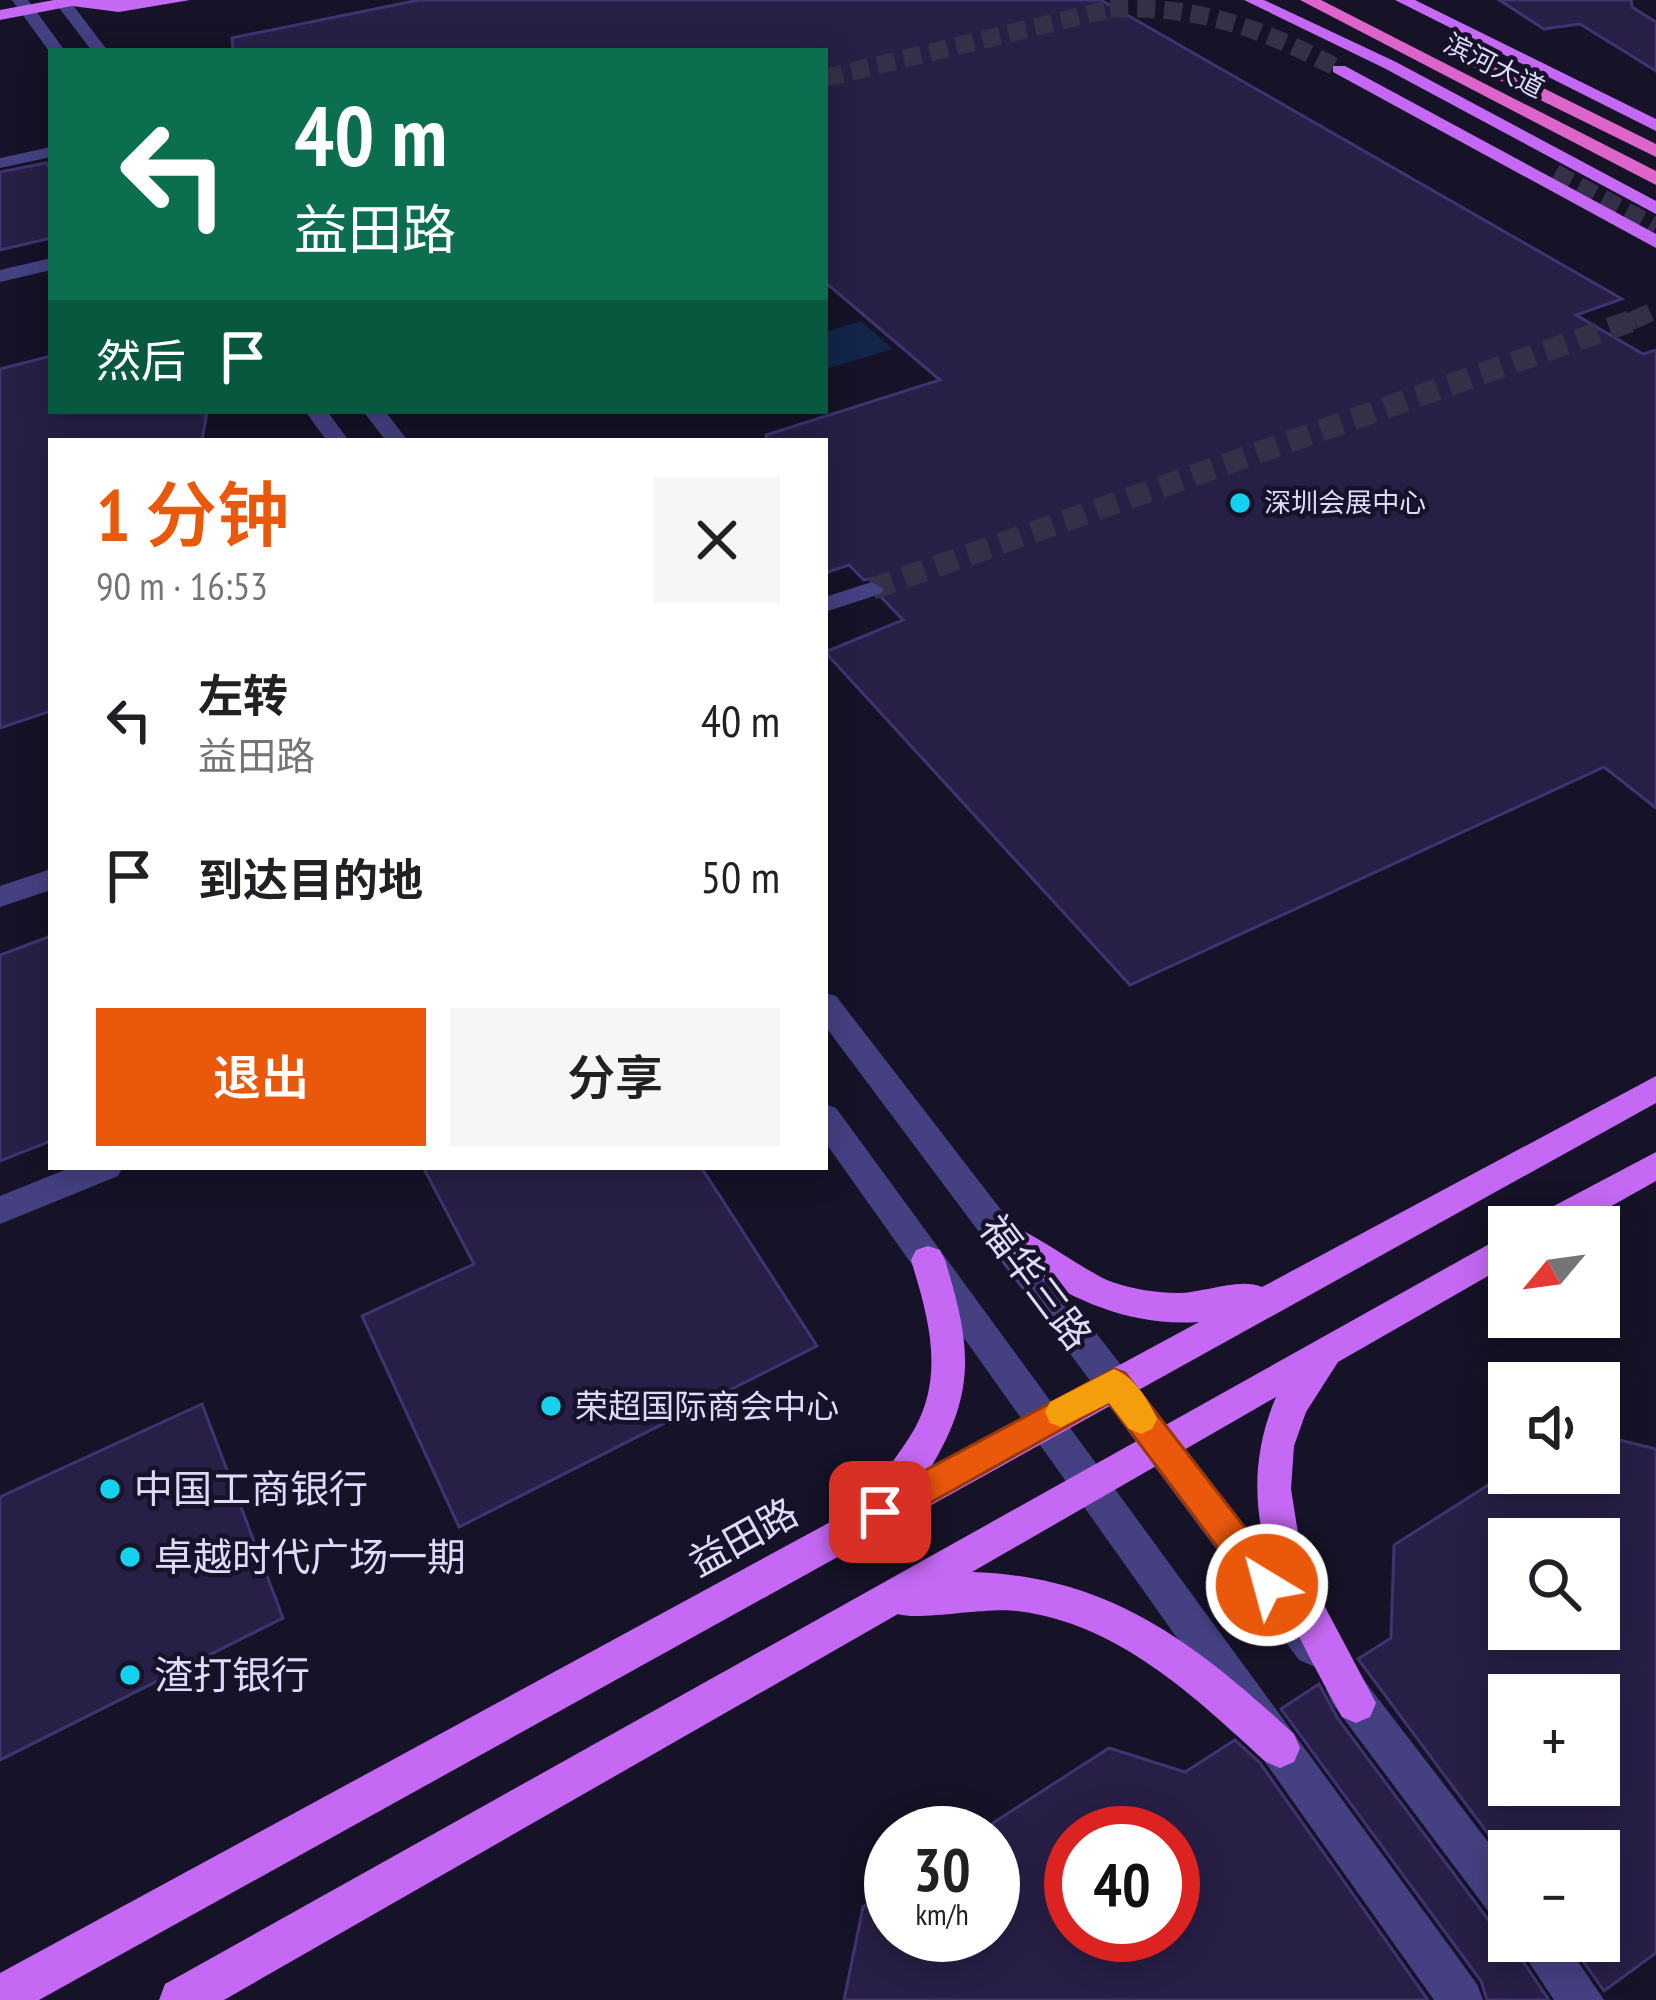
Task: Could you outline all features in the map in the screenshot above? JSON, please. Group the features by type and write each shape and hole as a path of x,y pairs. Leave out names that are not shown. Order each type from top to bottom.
{"highway":[{"name":"滨河大道","path":"1308,0 1656,179"},
{"name":"滨河大道","path":"1455,50 1656,152"}],"main road":[{"path":"0,15 23,5 118,0"},
{"path":"68,1 119,8 182,0"},
{"path":"1252,0 1336,56 1555,173"},
{"path":"1252,0 1390,65 1656,208"},
{"path":"1402,0 1656,126"},
{"path":"1339,69 1656,242"},
{"name":"益田路","path":"0,1997 1656,1088"},
{"path":"1587,1206 1652,1174"},
{"path":"998,1232 1048,1270 1128,1305 1179,1311 1236,1302 1301,1281"},
{"path":"181,2000 1488,1259"},
{"path":"880,1512 926,1447 946,1400 949,1324 928,1260"},
{"path":"1343,1339 1297,1388 1274,1442 1272,1503 1287,1563 1313,1626 1356,1702"},
{"path":"876,1605 958,1587 1016,1589 1069,1603 1124,1625 1200,1673 1280,1748"}],"street":[{"path":"68,1 98,48"},
{"path":"23,5 55,48"},
{"path":"0,163 48,153"},
{"path":"0,276 48,265"},
{"path":"376,414 395,438"},
{"path":"828,604 872,589"},
{"path":"0,897 48,880"},
{"name":"福华三路","path":"828,1008 1488,1876"},
{"name":"福华三路","path":"828,1121 1461,2000"},
{"path":"0,1210 99,1170"},
{"path":"1554,1962 1582,2000"}],"water":[{"path":"861,321 893,349 828,368 828,331"}],"building":[{"name":"深圳会展中心","path":"419,0 1101,0 1622,299 1576,315 1643,354 1656,350 1656,808 1604,767 1130,985 828,655 828,651 903,620 882,598 886,585 874,578 864,580 849,565 828,572 828,438 766,435 940,380 828,285 828,48 233,48 232,38"},
{"path":"1499,0 1631,0 1632,7 1656,22 1656,71 1580,24 1544,29"},
{"path":"46,163 48,239 0,250 0,172"},
{"path":"48,357 48,414 206,414 202,438 48,438 48,712 0,728 0,369"},
{"path":"48,937 48,1142 0,1161 0,955"},
{"name":"荣超国际商会中心","path":"425,1170 703,1170 817,1346 459,1527 362,1316 474,1264"},
{"name":"卓越时代广场一期","path":"202,1404 283,1618 0,1760 0,1497"},
{"path":"1620,1440 1656,1449 1656,1953 1604,1991 1584,1962 1620,1962 1620,1830 1488,1830 1488,1834 1358,1659 1391,1638 1394,1545 1488,1485 1488,1494 1620,1494"},
{"path":"1319,1684 1338,1719 1488,1919 1488,1962 1523,1962 1549,2000 1487,2000 1481,1981 1281,1709"},
{"path":"1235,1740 1260,1763 1428,2000 844,2000 864,1906 864,1962 1020,1962 1019,1806 1109,1748 1185,1772"}],"tunnel":[{"path":"828,77 1110,9"},
{"path":"1110,9 1172,11 1229,22 1339,69"},
{"path":"1555,173 1656,227"},
{"path":"1634,320 1656,310"},
{"path":"872,589 1634,320 1625,323"}],"slow traffic":[{"path":"1061,1412 1114,1384 1141,1419"}],"place":[{"name":"深圳会展中心","path":"1240,503"},
{"name":"荣超国际商会中心","path":"551,1406"},
{"name":"中国工商银行","path":"110,1489"},
{"name":"卓越时代广场一期","path":"130,1557"},
{"name":"渣打银行","path":"130,1675"}],"route":[{"path":"880,1512 1114,1384 1267,1585"}]}
